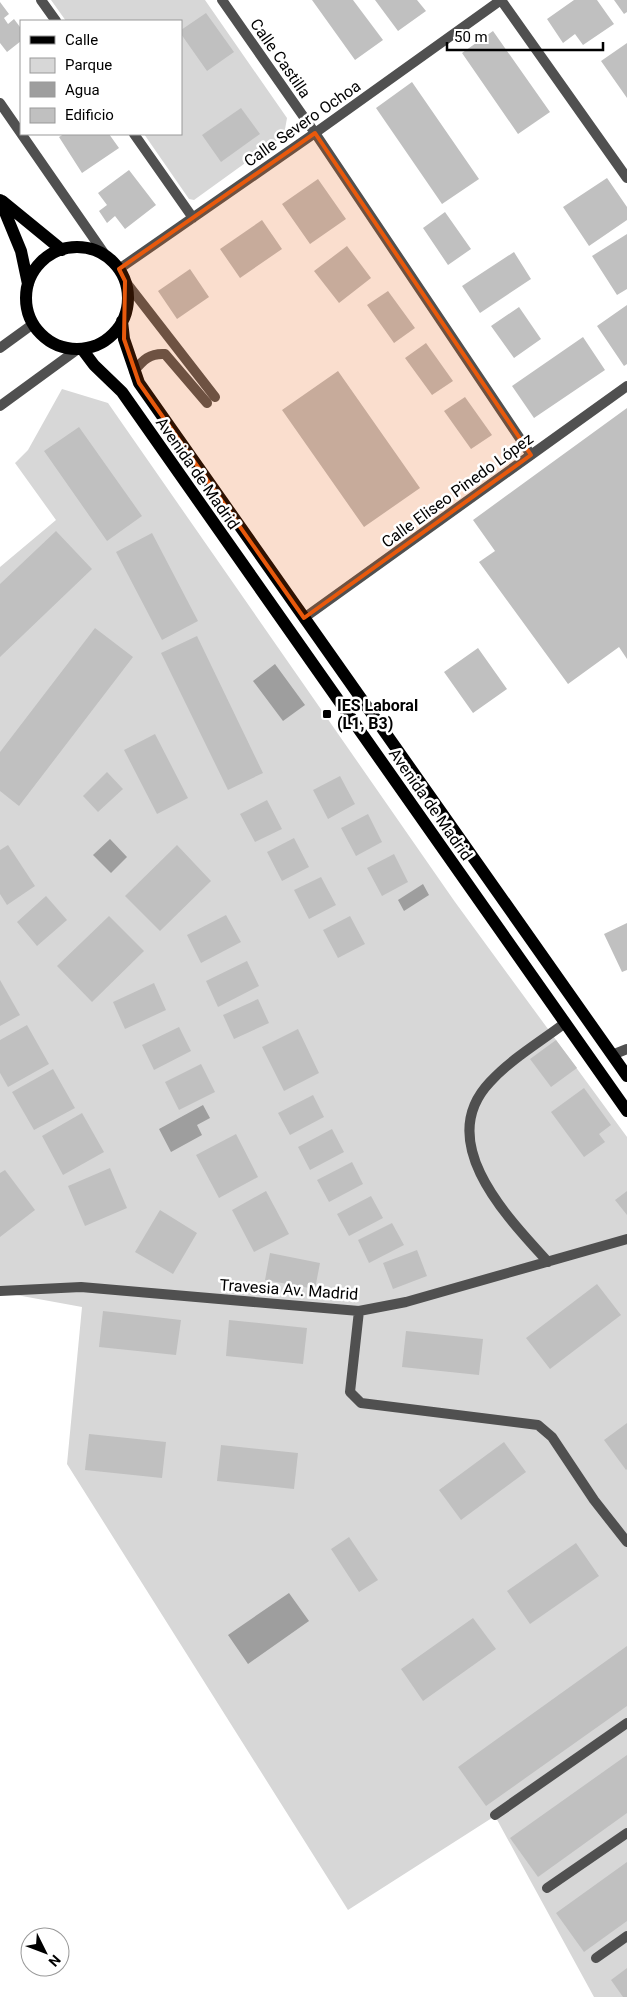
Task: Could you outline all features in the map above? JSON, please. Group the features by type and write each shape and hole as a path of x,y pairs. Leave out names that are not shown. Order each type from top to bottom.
{"main road":[{"path":"0,200 62,250"},
{"path":"0,200 21,251 28,284"},
{"path":"77,247 92,250 106,256 119,268 125,281 128,294 127,308 122,321 112,335 98,345 80,349 54,344 42,335 33,324 28,312 26,298 28,284 35,269 47,257 62,250 77,247"},
{"name":"Avenida de Madrid","path":"122,321 124,339 139,383 627,1076"},
{"name":"Avenida de Madrid","path":"80,349 122,392 627,1110"}],"street":[{"path":"41,0 55,20"},
{"name":"Calle Castilla","path":"222,0 315,133 531,455"},
{"path":"501,0 627,178"},
{"name":"Calle Severo Ochoa","path":"119,268 315,133 501,0"},
{"path":"0,103 20,132"},
{"path":"22,135 106,256"},
{"path":"135,135 193,218"},
{"path":"125,281 211,400 165,354 156,353 144,359 134,371"},
{"path":"0,348 33,324"},
{"path":"0,406 80,349"},
{"name":"Calle Eliseo Pinedo López","path":"304,618 627,386"},
{"path":"548,1262 519,1230 480,1174 471,1151 470,1134 473,1112 479,1097 489,1083 501,1071 565,1023"},
{"path":"612,1055 627,1050"},
{"name":"Travesia Av. Madrid","path":"0,1291 81,1287 359,1310 406,1302 627,1239"},
{"path":"359,1310 350,1392 361,1403 538,1425 552,1437 594,1500 627,1542"},
{"path":"495,1815 627,1723"},
{"path":"547,1888 627,1833"},
{"path":"596,1958 627,1936"}],"highlighted area":[{"path":"315,133 531,455 304,618 139,383 124,339 125,281 119,269"}],"green space":[{"path":"51,0 205,0 287,118 284,135 194,200 189,199 145,135 182,135 182,20 65,20"},
{"path":"62,389 108,403 455,902 627,1137 627,1997 594,1997 495,1816 348,1910 67,1464 82,1307 0,1292 0,567 56,520 15,463 28,450"}],"water":[{"path":"275,664 305,705 283,721 253,681"},
{"path":"110,839 127,857 111,873 93,855"},
{"path":"423,884 429,895 404,911 398,900"},
{"path":"203,1105 210,1118 197,1125 202,1135 171,1152 159,1129"},
{"path":"289,1593 309,1621 248,1664 228,1635"}],"building":[{"path":"312,0 353,0 383,40 355,60"},
{"path":"375,0 417,0 426,11 398,31"},
{"path":"574,0 597,0 614,24 583,45 575,34 563,43 547,19"},
{"path":"614,0 627,0 627,12 624,14"},
{"path":"0,2 9,14 4,18 8,24 14,19 20,27 20,42 7,52 0,43"},
{"path":"206,13 234,52 207,71 182,35 182,29"},
{"path":"493,31 550,112 518,134 462,53"},
{"path":"627,43 627,98 601,61"},
{"path":"412,82 479,179 442,204 376,108"},
{"path":"241,108 260,134 221,162 202,135"},
{"path":"62,135 110,135 119,148 82,173 59,137"},
{"path":"129,170 156,205 125,229 115,216 107,223 99,211 107,205 98,193"},
{"path":"607,178 627,207 627,220 589,246 563,207"},
{"path":"318,179 346,219 310,244 282,204"},
{"path":"445,212 471,249 448,265 423,228"},
{"path":"262,220 282,249 240,278 220,249"},
{"path":"627,234 627,289 617,295 592,256"},
{"path":"347,246 371,278 339,303 314,271"},
{"path":"514,252 531,279 480,313 462,286"},
{"path":"190,269 209,297 177,319 158,291"},
{"path":"388,291 415,328 394,343 367,305"},
{"path":"627,305 627,364 624,366 597,326"},
{"path":"519,307 541,339 514,358 491,326"},
{"path":"583,337 605,370 534,418 512,386"},
{"path":"426,343 453,381 432,395 405,358"},
{"path":"338,371 420,488 364,527 282,410"},
{"path":"465,397 492,435 471,449 444,411"},
{"path":"627,408 627,659 619,647 568,684 479,562 495,551 473,520"},
{"path":"79,427 142,516 107,541 44,451"},
{"path":"56,531 92,569 0,657 0,584"},
{"path":"152,533 198,621 162,640 116,552"},
{"path":"95,628 133,657 19,806 0,791 0,752"},
{"path":"197,636 263,773 228,790 161,653"},
{"path":"478,648 507,689 473,713 444,672"},
{"path":"155,734 188,798 157,814 124,750"},
{"path":"107,772 123,789 98,812 83,796"},
{"path":"340,776 355,804 328,819 313,790"},
{"path":"267,800 282,829 255,842 240,814"},
{"path":"368,814 382,842 356,856 341,828"},
{"path":"294,838 309,867 282,881 267,852"},
{"path":"8,845 35,886 7,905 0,894 0,850"},
{"path":"177,845 211,881 160,931 125,896"},
{"path":"394,854 408,882 382,896 367,868"},
{"path":"321,877 336,905 309,919 294,890"},
{"path":"46,896 67,920 37,946 17,922"},
{"path":"226,915 241,942 201,963 187,935"},
{"path":"109,916 144,951 92,1002 57,966"},
{"path":"350,916 365,944 338,958 323,930"},
{"path":"627,923 627,970 622,972 604,934"},
{"path":"247,961 259,986 218,1007 206,981"},
{"path":"0,980 20,1015 0,1026"},
{"path":"154,983 166,1010 125,1029 113,1002"},
{"path":"258,999 269,1023 234,1039 223,1015"},
{"path":"27,1025 49,1064 8,1087 0,1073 0,1040"},
{"path":"179,1027 191,1051 154,1070 142,1045"},
{"path":"298,1029 319,1073 284,1091 262,1047"},
{"path":"556,1040 577,1068 551,1087 530,1059"},
{"path":"201,1064 215,1092 179,1110 165,1082"},
{"path":"53,1069 75,1108 34,1130 12,1092"},
{"path":"584,1088 611,1125 599,1134 605,1142 584,1157 551,1112"},
{"path":"313,1095 324,1117 290,1135 278,1113"},
{"path":"82,1113 104,1152 63,1175 42,1136"},
{"path":"332,1129 344,1152 310,1170 298,1147"},
{"path":"236,1134 258,1177 219,1198 196,1155"},
{"path":"352,1162 363,1184 329,1202 317,1180"},
{"path":"110,1168 127,1208 85,1226 68,1186"},
{"path":"5,1170 35,1210 0,1237 0,1173"},
{"path":"266,1191 289,1234 254,1252 232,1210"},
{"path":"627,1191 627,1215 615,1200"},
{"path":"371,1196 383,1218 349,1236 337,1214"},
{"path":"160,1210 197,1233 173,1274 135,1252"},
{"path":"392,1223 404,1245 369,1263 358,1240"},
{"path":"417,1250 427,1276 393,1289 383,1263"},
{"path":"270,1253 320,1263 315,1289 265,1280"},
{"path":"597,1284 621,1315 550,1369 526,1338"},
{"path":"103,1311 181,1320 176,1355 99,1347"},
{"path":"229,1320 307,1328 303,1364 226,1356"},
{"path":"406,1331 483,1339 479,1375 402,1367"},
{"path":"627,1423 627,1469 626,1470 604,1440"},
{"path":"89,1434 166,1442 162,1478 85,1470"},
{"path":"504,1442 526,1472 461,1520 439,1490"},
{"path":"221,1445 298,1453 294,1489 217,1481"},
{"path":"349,1537 378,1580 359,1592 331,1549"},
{"path":"576,1543 599,1576 530,1624 507,1591"},
{"path":"473,1618 496,1649 423,1701 401,1669"},
{"path":"627,1646 627,1706 486,1806 458,1767"},
{"path":"627,1755 627,1813 538,1877 510,1838"},
{"path":"627,1862 627,1921 584,1952 556,1913"},
{"path":"627,1968 627,1997 623,1997 611,1980"}],"place":[{"name":"IES Laboral (L1, B3)","path":"327,714"}]}
